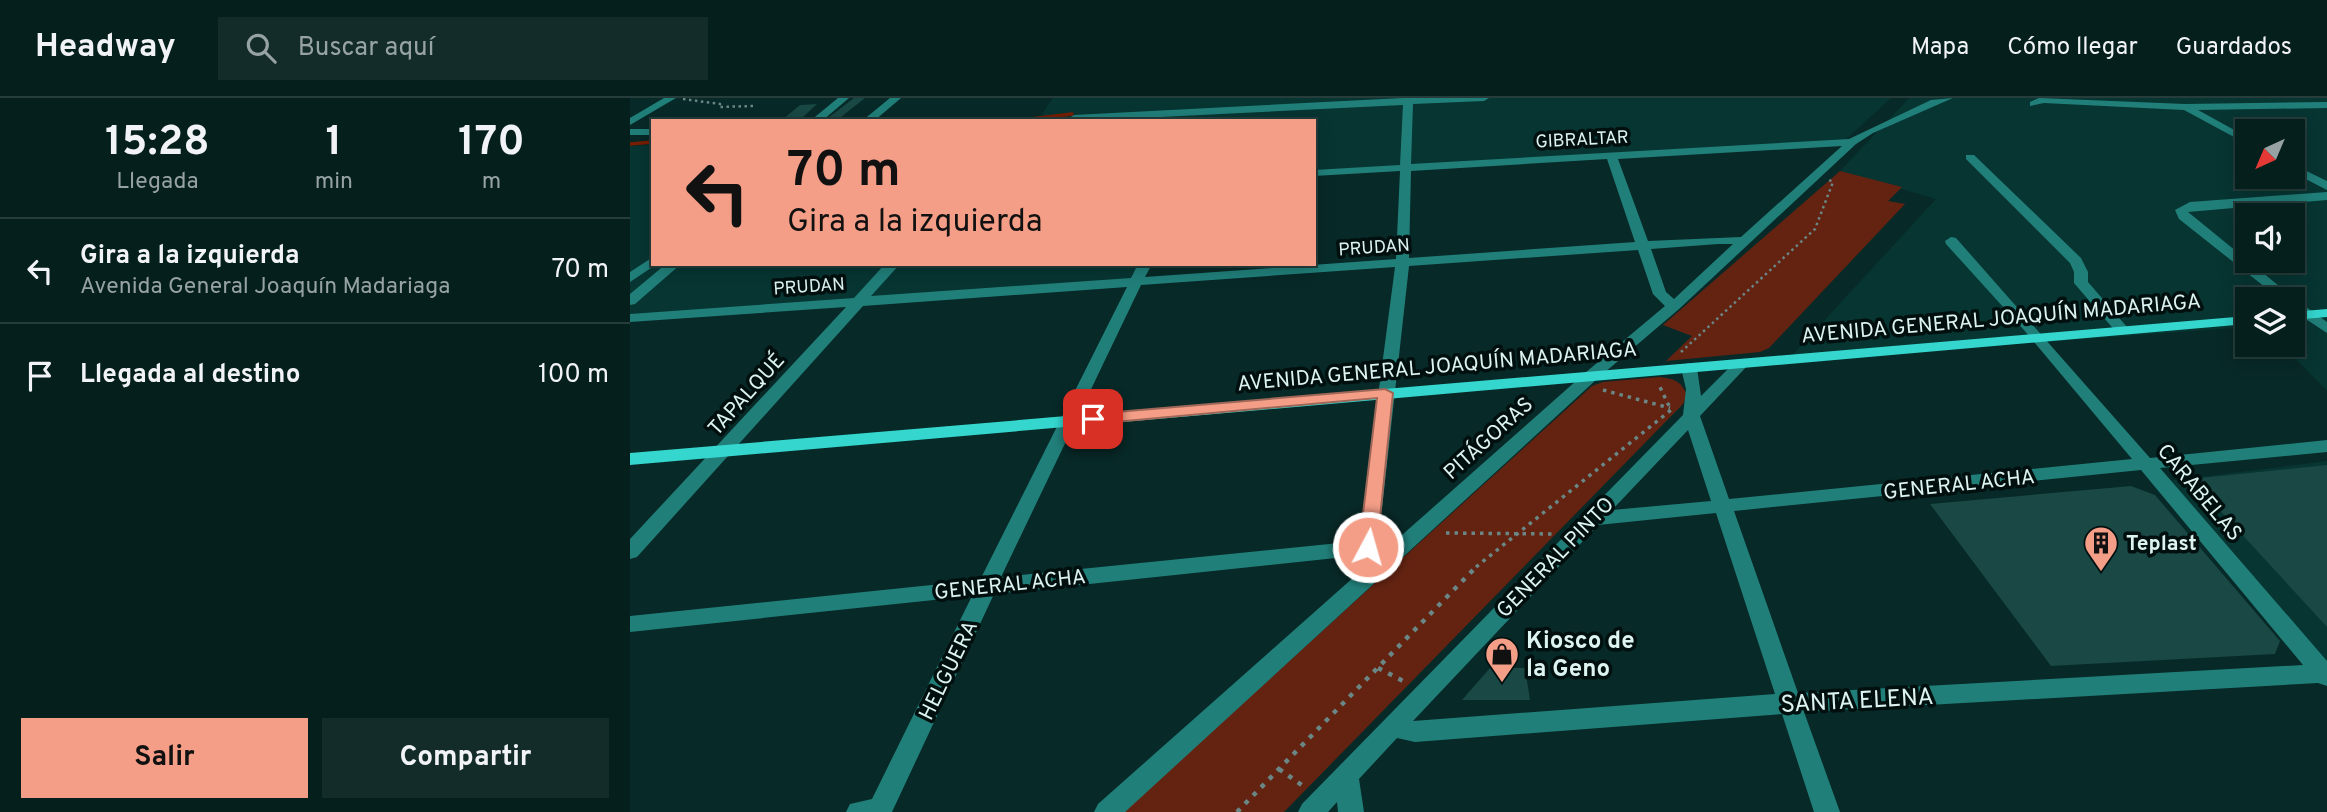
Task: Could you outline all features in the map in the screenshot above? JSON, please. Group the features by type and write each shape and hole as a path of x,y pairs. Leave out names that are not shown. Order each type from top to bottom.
{"main road":[{"path":"2305,315 2327,313"},
{"name":"AVENIDA GENERAL JOAQUÍN MADARIAGA","path":"630,459 1385,393 1596,382 1683,362 1741,363 2235,321"}],"street":[{"path":"630,122 671,98"},
{"path":"818,119 845,98"},
{"path":"870,119 896,98"},
{"path":"1074,118 1212,116 1408,100 1484,98"},
{"name":"PITÁGORAS","path":"1107,812 1416,533 1596,382 1852,142 1867,130 1897,121 1925,105 1948,98"},
{"path":"2170,98 2235,134"},
{"path":"1385,561 1368,547 1402,265 1408,100"},
{"path":"2034,104 2043,100 2185,107 2327,106"},
{"path":"630,132 651,132"},
{"name":"GIBRALTAR","path":"1316,173 1852,142"},
{"path":"1611,155 1660,294 1674,306"},
{"path":"1970,157 2076,261 2081,272 2081,283 2122,331"},
{"path":"2305,174 2327,186"},
{"path":"2273,287 2183,216 2181,209 2327,195"},
{"name":"PRUDAN","path":"630,318 1402,265 1718,240 1744,241"},
{"name":"CARABELAS","path":"1951,241 2038,338 2325,675"},
{"path":"630,278 651,262"},
{"path":"630,301 672,266"},
{"name":"TAPALQUÉ","path":"630,552 891,266"},
{"name":"HELGUERA","path":"879,812 1143,266"},
{"path":"2305,318 2327,329"},
{"path":"1683,362 1694,389 1691,414 1827,812"},
{"name":"GENERAL PINTO","path":"1317,806 1741,363"},
{"name":"GENERAL ACHA","path":"1584,527 1725,508 2327,446"},
{"name":"GENERAL ACHA","path":"630,624 1368,547"},
{"name":"SANTA ELENA","path":"1392,727 1415,732 1791,703 2325,675"},
{"path":"1346,775 1351,812"},
{"path":"859,812 879,812"}],"path":[{"path":"671,98 702,99 720,104 719,107 754,106"},
{"path":"1683,362 1815,229 1833,182 1819,174"},
{"path":"1596,382 1611,394 1670,408"},
{"path":"1659,385 1670,408"},
{"path":"1237,812 1485,558 1498,552 1670,408"},
{"path":"1416,533 1521,533 1584,527"},
{"path":"1378,668 1426,692"},
{"path":"1279,769 1317,806"}],"shaded area":[{"path":"1053,98 1891,98 1841,144 1316,174 1316,119 1038,119"},
{"path":"1909,98 2327,98 2327,391 2294,357 2305,357 2305,287 2235,287 2235,328 1787,361 1936,199 1840,171"},
{"path":"651,145 651,266 1140,266 1135,281 630,316 630,146"},
{"path":"1840,171 1902,187 1888,201 1905,204 1769,348 1760,352 1666,361 1692,336 1663,325"},
{"path":"1659,377 1682,386 1687,395 1683,404 1284,812 1123,812 1592,386 1603,382"},
{"path":"2327,461 2327,678 2151,483"}],"building":[{"path":"854,98 865,98 839,119 827,119"},
{"path":"817,104 801,119 783,119 800,105"},
{"path":"2327,465 2327,627 2191,479"},
{"name":"Teplast","path":"2131,486 2155,495 2280,641 2275,654 2051,666 1930,504"},
{"name":"Kiosco de la Geno","path":"1490,668 1525,668 1530,700 1462,700"}],"waterway":[{"path":"1031,119 1072,114"},
{"path":"630,144 651,142"}],"place":[{"name":"Teplast","path":"2101,573"},
{"name":"Kiosco de la Geno","path":"1502,684"}],"route":[{"path":"1093,419 1385,393 1368,547"}]}
